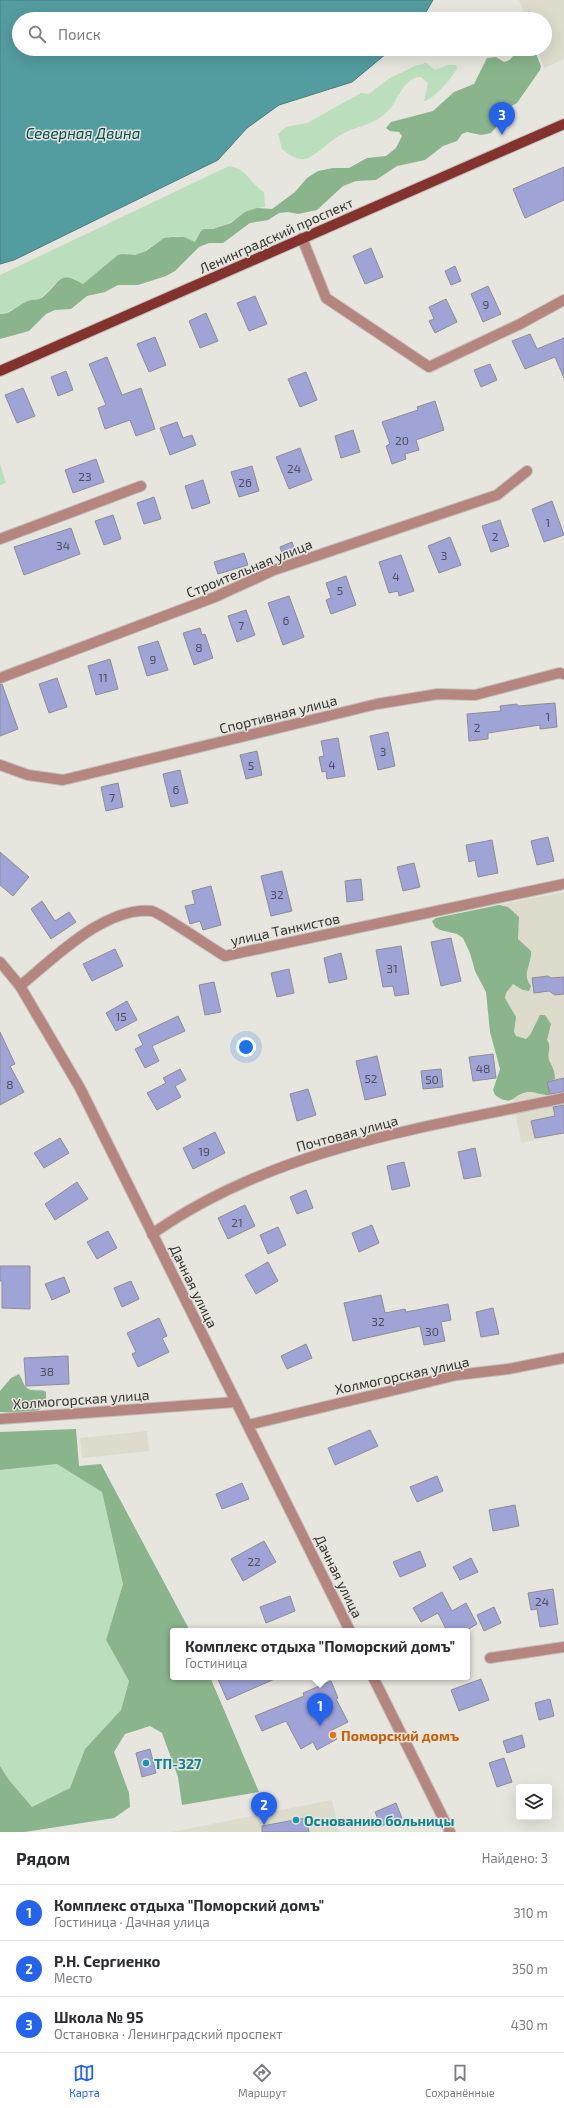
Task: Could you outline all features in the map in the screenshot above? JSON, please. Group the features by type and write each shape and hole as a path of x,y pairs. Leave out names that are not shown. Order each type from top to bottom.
{"main road":[{"name":"Ленинградский проспект","path":"0,371 564,124"}],"street":[{"path":"302,238 326,298 429,367 520,324 564,300"},
{"name":"Строительная улица","path":"0,678 215,597 274,570 497,495 527,471"},
{"path":"0,540 141,486"},
{"name":"Спортивная улица","path":"0,765 28,775 63,780 377,704 438,694 475,695 559,673 564,674"},
{"name":"улица Танкистов","path":"20,986 79,938 122,914 154,911 225,956 564,884"},
{"name":"Дачная улица","path":"0,962 20,986 80,1088 349,1628"},
{"name":"Почтовая улица","path":"152,1234 178,1216 229,1188 294,1162 370,1138 564,1098"},
{"name":"Холмогорская улица","path":"248,1425 457,1375 508,1369 564,1358"},
{"name":"Холмогорская улица","path":"0,1419 236,1402"},
{"path":"490,1658 564,1647"},
{"path":"374,1680 450,1832"}],"shaded area":[{"path":"519,0 564,0 564,59 544,68 540,56 552,56 552,12 523,12"},
{"path":"564,892 564,1133 521,1143 479,909"},
{"path":"147,1431 149,1451 82,1458 80,1438"},
{"path":"332,1800 339,1832 172,1832"}],"green space":[{"path":"513,56 537,56 541,66 540,70 517,103 501,112 497,126 491,133 481,135 467,132 462,134 457,141 443,146 425,160 397,166 376,180 356,181 343,186 317,210 298,214 288,212 279,213 268,220 250,223 223,243 209,243 199,247 175,271 166,276 138,285 118,285 105,292 87,296 71,309 55,310 46,314 29,331 0,339 0,314 7,313 30,300 40,298 61,279 69,278 83,284 118,255 135,255 146,251 164,238 184,237 195,242 201,231 204,229 213,229 231,223 245,212 257,208 272,209 295,192 307,178 318,171 333,168 349,168 367,158 386,156 396,148 402,136 399,132 390,131 386,128 391,122 433,111 454,92 474,84 487,58 496,57 504,62 509,61"},
{"path":"426,63 435,70 448,65 456,65 457,68 442,88 427,100 424,101 428,83 421,77 415,78 405,85 386,113 375,121 349,131 334,139 311,156 304,159 298,159 282,149 278,134 286,127 307,123 361,93 369,94 390,78 415,66"},
{"path":"229,166 241,170 264,192 265,207 249,211 221,226 204,229 195,242 182,237 171,237 161,240 138,254 122,254 83,284 74,279 62,279 37,300 32,300 0,314 0,275"},
{"path":"0,464 6,483 0,485"},
{"path":"499,905 508,907 519,917 518,939 531,951 527,973 528,982 531,986 529,991 523,990 513,984 506,993 505,998 516,1017 514,1032 516,1036 526,1039 530,1035 540,1015 545,1015 551,1024 547,1040 549,1045 549,1060 554,1071 555,1079 547,1082 550,1095 527,1092 509,1101 501,1099 495,1095 493,1090 500,1069 490,1032 486,992 475,971 470,953 463,938 457,934 440,930 435,927 432,921 436,918"},
{"path":"19,1374 24,1384 30,1390 46,1392 46,1403 35,1414 0,1412 0,1391 11,1378"},
{"path":"76,1429 79,1466 101,1464 188,1628 170,1628 170,1680 211,1680 259,1792 182,1805 178,1777 162,1733 150,1726 125,1734 114,1752 129,1793 130,1807 114,1818 25,1832 0,1832 0,1766 9,1780 32,1807 70,1788 85,1749 121,1710 129,1681 106,1640 123,1584 102,1492 57,1464 0,1470 0,1432"},
{"path":"57,1464 102,1492 123,1584 106,1640 129,1681 121,1710 85,1749 70,1788 32,1807 9,1780 0,1766 0,1470"}],"water":[{"name":"Северная Двина","path":"0,0 433,0 426,12 12,12 12,56 384,56 352,82 279,105 247,128 218,160 14,260 0,264"}],"building":[{"path":"564,167 564,200 525,218 513,189"},
{"path":"371,248 383,277 365,284 353,256"},
{"path":"455,266 461,281 451,285 445,271"},
{"path":"488,286 501,314 483,322 471,294"},
{"path":"255,296 267,324 249,331 237,303"},
{"path":"446,299 457,322 435,333 429,321 434,319 429,307"},
{"path":"206,313 218,341 200,348 189,321"},
{"path":"530,334 537,349 564,338 564,378 555,357 525,369 512,341"},
{"path":"155,337 166,365 149,372 137,344"},
{"path":"107,357 122,395 141,388 155,429 136,436 130,420 105,429 98,408 106,405 89,364"},
{"path":"490,364 497,380 481,387 474,370"},
{"path":"66,371 73,390 58,396 51,377"},
{"path":"306,372 317,400 300,407 288,379"},
{"path":"23,388 35,416 17,423 5,395"},
{"path":"435,401 444,430 416,440 419,450 405,454 406,459 392,464 386,446 390,444 382,422 418,410 417,407"},
{"path":"177,422 183,438 192,435 196,445 170,455 160,428"},
{"path":"353,430 360,452 341,458 335,436"},
{"path":"300,448 312,480 289,489 276,457"},
{"path":"96,459 104,482 73,493 65,470"},
{"path":"252,466 259,491 239,497 231,472"},
{"path":"203,480 210,503 192,509 185,486"},
{"path":"154,497 161,519 144,524 137,503"},
{"path":"552,501 564,535 544,542 532,509"},
{"path":"113,515 121,539 104,545 95,521"},
{"path":"500,520 509,546 491,552 482,526"},
{"path":"71,528 80,554 24,575 14,547"},
{"path":"450,537 461,565 439,573 428,546"},
{"path":"292,542 296,553 284,558 280,547"},
{"path":"244,553 248,565 218,574 214,562"},
{"path":"401,555 414,591 399,596 398,591 389,593 379,562"},
{"path":"346,576 356,605 331,614 326,600 331,598 326,583"},
{"path":"289,596 304,637 283,645 268,603"},
{"path":"246,610 255,635 237,642 228,616"},
{"path":"200,628 202,635 205,634 213,658 194,665 183,633"},
{"path":"158,641 168,670 147,676 138,647"},
{"path":"110,659 118,689 96,695 88,666"},
{"path":"57,678 67,707 49,713 39,684"},
{"path":"0,684 2,684 18,729 0,736"},
{"path":"555,703 557,727 540,729 540,725 488,733 488,739 469,741 467,714 501,711 500,706"},
{"path":"388,732 395,766 378,770 370,736"},
{"path":"338,738 345,776 327,779 326,771 322,772 319,757 324,756 321,741"},
{"path":"257,751 262,775 246,779 240,755"},
{"path":"180,770 188,803 171,807 163,774"},
{"path":"118,783 123,807 106,811 101,787"},
{"path":"548,837 554,861 537,865 531,841"},
{"path":"492,840 498,873 478,877 475,860 469,862 466,845"},
{"path":"0,852 29,877 13,896 0,885"},
{"path":"414,863 420,887 403,891 397,867"},
{"path":"282,871 292,911 271,916 261,876"},
{"path":"361,879 363,900 347,902 345,881"},
{"path":"211,886 221,925 203,930 200,921 190,924 185,906 195,904 192,891"},
{"path":"42,901 55,921 69,912 76,922 51,939 31,909"},
{"path":"451,938 461,981 441,986 431,942"},
{"path":"401,946 409,994 395,996 393,986 383,987 376,950"},
{"path":"115,949 123,966 92,981 83,964"},
{"path":"341,953 347,979 329,983 324,958"},
{"path":"289,969 294,993 277,997 271,973"},
{"path":"548,976 551,978 564,977 564,994 555,995 549,991 534,993 532,978"},
{"path":"214,982 221,1012 205,1015 199,985"},
{"path":"127,1001 137,1020 116,1031 106,1013"},
{"path":"178,1016 185,1031 152,1046 159,1061 145,1068 135,1049 143,1045 138,1035"},
{"path":"0,1032 15,1064 10,1066 24,1092 0,1105"},
{"path":"493,1054 496,1078 473,1081 469,1057"},
{"path":"377,1056 386,1095 365,1100 356,1061"},
{"path":"180,1069 186,1080 175,1086 181,1097 157,1110 147,1093 166,1083 163,1078"},
{"path":"441,1069 443,1087 423,1089 421,1071"},
{"path":"564,1078 564,1092 550,1094 547,1082"},
{"path":"308,1089 316,1115 297,1121 290,1094"},
{"path":"564,1105 564,1133 535,1138 531,1121 555,1116 553,1107"},
{"path":"215,1132 225,1153 193,1169 183,1148"},
{"path":"60,1138 69,1153 44,1168 34,1153"},
{"path":"475,1148 481,1176 464,1179 458,1152"},
{"path":"404,1162 410,1186 392,1190 387,1166"},
{"path":"77,1182 88,1199 55,1220 45,1204"},
{"path":"306,1190 313,1208 297,1214 290,1197"},
{"path":"245,1205 255,1226 228,1239 218,1218"},
{"path":"372,1225 379,1243 359,1252 352,1233"},
{"path":"278,1227 286,1245 268,1254 260,1235"},
{"path":"108,1231 117,1248 97,1259 87,1242"},
{"path":"268,1262 278,1281 256,1294 245,1275"},
{"path":"0,1266 30,1266 30,1309 2,1308 2,1281 0,1281"},
{"path":"64,1277 70,1292 52,1300 45,1284"},
{"path":"131,1281 139,1299 122,1307 114,1288"},
{"path":"381,1295 385,1313 405,1309 406,1312 448,1304 451,1320 441,1322 445,1341 424,1345 420,1326 353,1341 344,1303"},
{"path":"493,1308 499,1334 481,1337 476,1312"},
{"path":"159,1318 167,1336 162,1338 169,1352 138,1367 132,1354 136,1352 127,1333"},
{"path":"306,1344 312,1358 287,1369 281,1356"},
{"path":"68,1356 69,1384 26,1386 24,1358"},
{"path":"370,1430 378,1446 335,1465 328,1448"},
{"path":"437,1476 443,1491 417,1502 410,1487"},
{"path":"242,1483 249,1499 222,1509 216,1494"},
{"path":"515,1505 519,1526 493,1531 489,1510"},
{"path":"264,1541 276,1562 243,1581 231,1559"},
{"path":"420,1551 426,1566 400,1577 393,1562"},
{"path":"471,1558 478,1572 460,1580 453,1567"},
{"path":"553,1589 558,1624 540,1627 537,1609 531,1610 528,1593"},
{"path":"442,1592 452,1611 466,1603 477,1624 470,1628 446,1628 438,1613 421,1622 413,1608"},
{"path":"290,1596 295,1611 266,1623 260,1607"},
{"path":"494,1607 501,1623 484,1631 477,1615"},
{"path":"481,1679 489,1700 459,1711 451,1690"},
{"path":"218,1680 272,1680 227,1700"},
{"path":"331,1681 338,1698 336,1699 348,1722 332,1730 337,1739 317,1750 313,1742 301,1749 286,1721 262,1731 255,1716 304,1696 303,1693"},
{"path":"550,1699 554,1716 539,1720 535,1703"},
{"path":"522,1735 525,1747 507,1753 503,1741"},
{"name":"ТП-327","path":"150,1749 156,1773 142,1777 136,1753"},
{"path":"504,1758 512,1782 497,1787 489,1763"},
{"path":"396,1803 402,1818 381,1826 375,1812"},
{"path":"306,1818 309,1832 262,1832 262,1826"}],"place":[{"name":"Школа № 95","path":"502,135"},
{"name":"Комплекс отдыха \"Поморский домъ\"","path":"320,1726"},
{"name":"Поморский домъ","path":"333,1735"},
{"name":"ТП-327","path":"146,1763"},
{"name":"Основанию больницы","path":"296,1820"},
{"name":"Р.Н. Сергиенко","path":"264,1825"}]}
